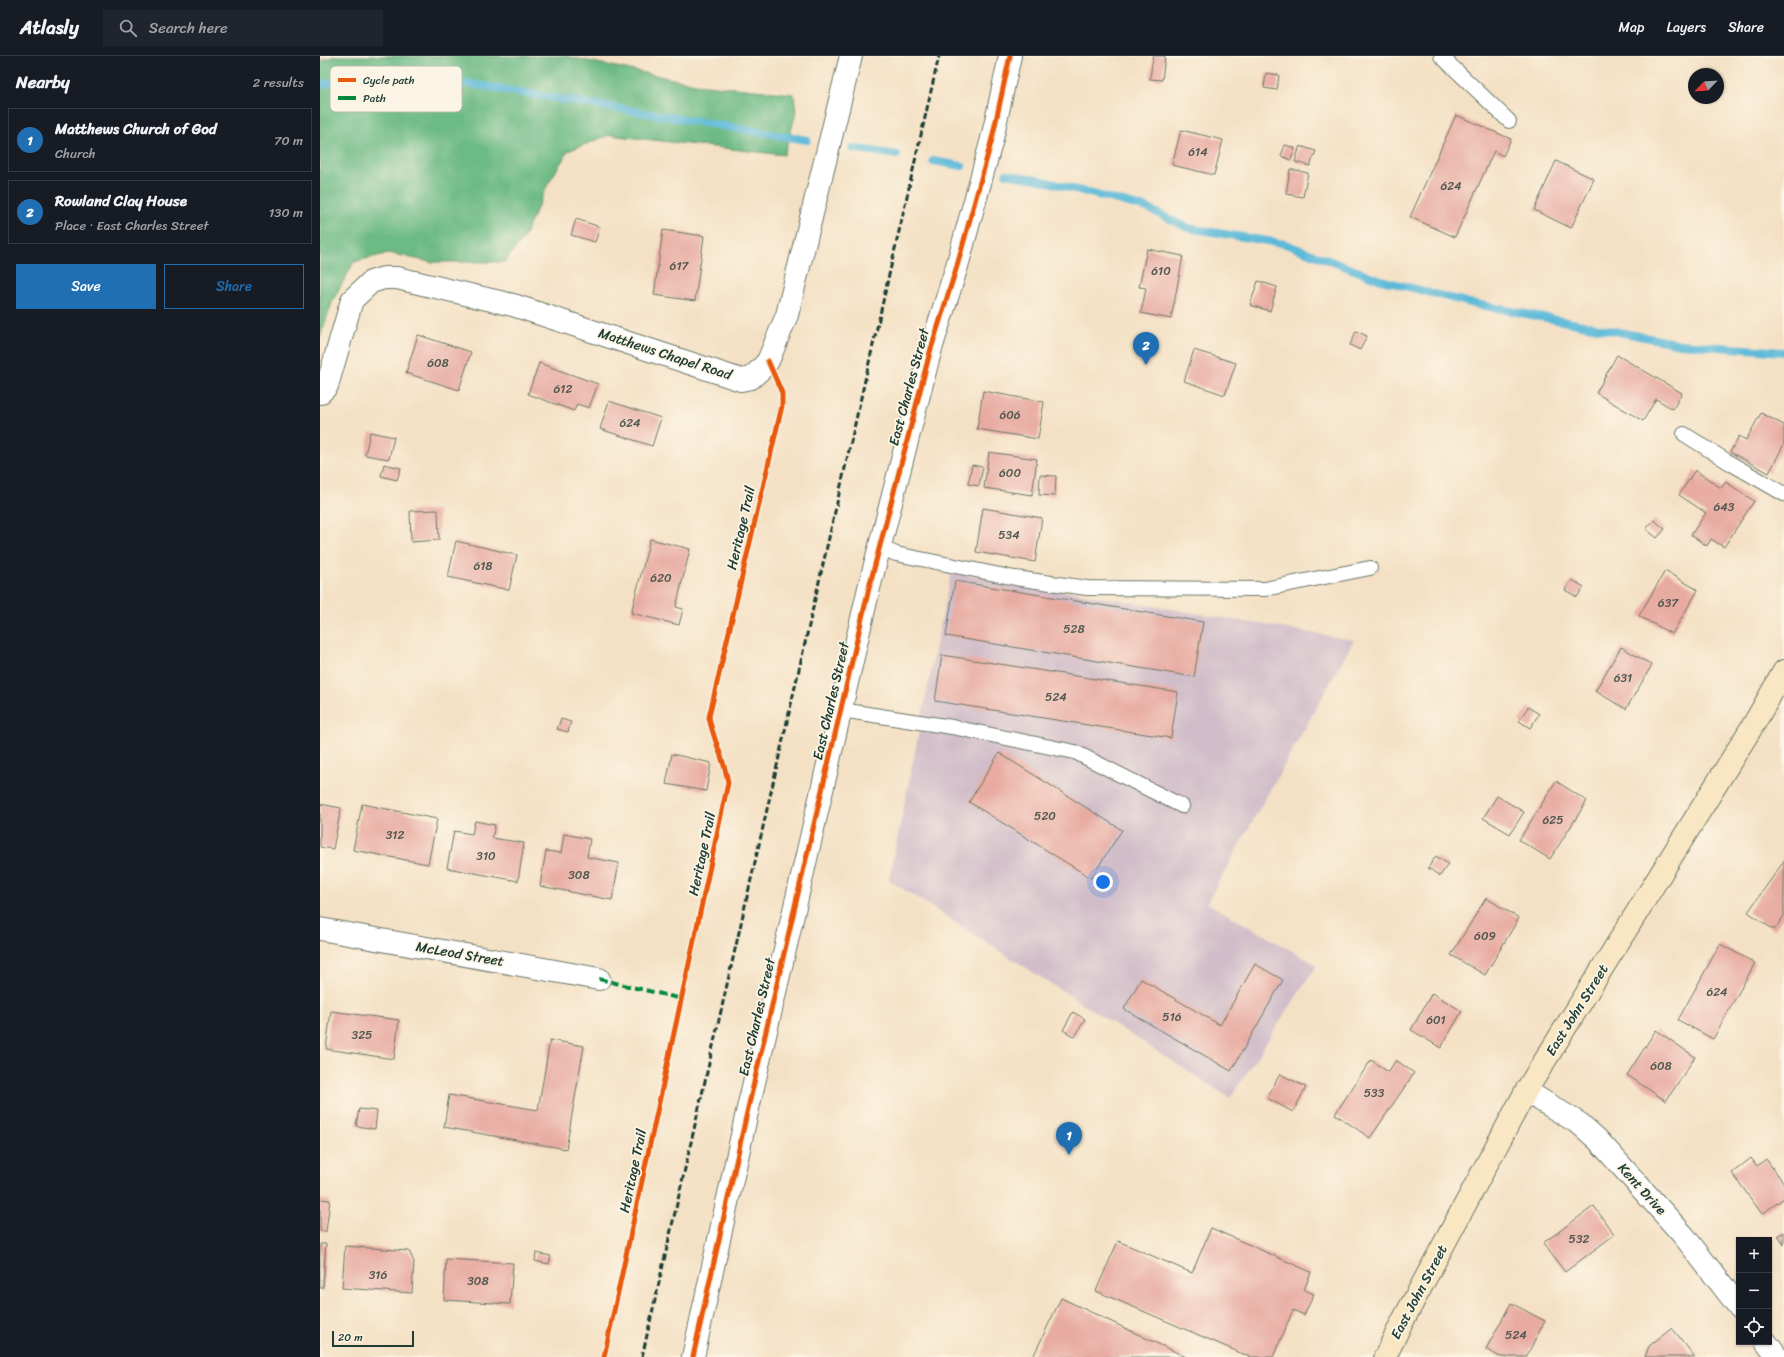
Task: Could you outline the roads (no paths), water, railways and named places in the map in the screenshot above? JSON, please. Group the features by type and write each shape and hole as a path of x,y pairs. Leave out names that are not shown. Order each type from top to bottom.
{"main road":[{"name":"East John Street","path":"1385,1357 1400,1326 1526,1091 1755,722 1784,671"}],"street":[{"name":"Matthews Chapel Road","path":"320,393 327,386 352,300 371,282 384,278 397,278 513,305 741,380 751,378 761,370 768,361 787,315 851,56"},
{"name":"East Charles Street","path":"693,1357 746,1117 880,548 930,352 959,259 992,140 1010,56"},
{"name":"McLeod Street","path":"320,929 599,979"},
{"name":"Kent Drive","path":"1526,1091 1580,1124 1598,1140 1684,1236 1736,1303"},
{"path":"1768,1345 1777,1357"}],"lane":[{"path":"1441,56 1509,121"},
{"path":"1684,434 1730,463 1784,494"},
{"path":"880,548 896,554 1015,578 1087,588 1265,589 1370,568"},
{"path":"841,710 952,727 1075,752 1182,806"}],"waterway":[{"path":"320,85 330,82"},
{"path":"462,82 807,140"},
{"path":"852,148 897,155"},
{"path":"933,161 962,166"},
{"path":"1006,174 1036,179 1147,208 1188,228 1285,244 1381,280 1470,303 1680,344 1784,352"}],"railway":[{"path":"642,1357 939,56"}],"place":[{"name":"Rowland Clay House","path":"1146,365"},
{"name":"Matthews Church of God","path":"1069,1155"}]}
